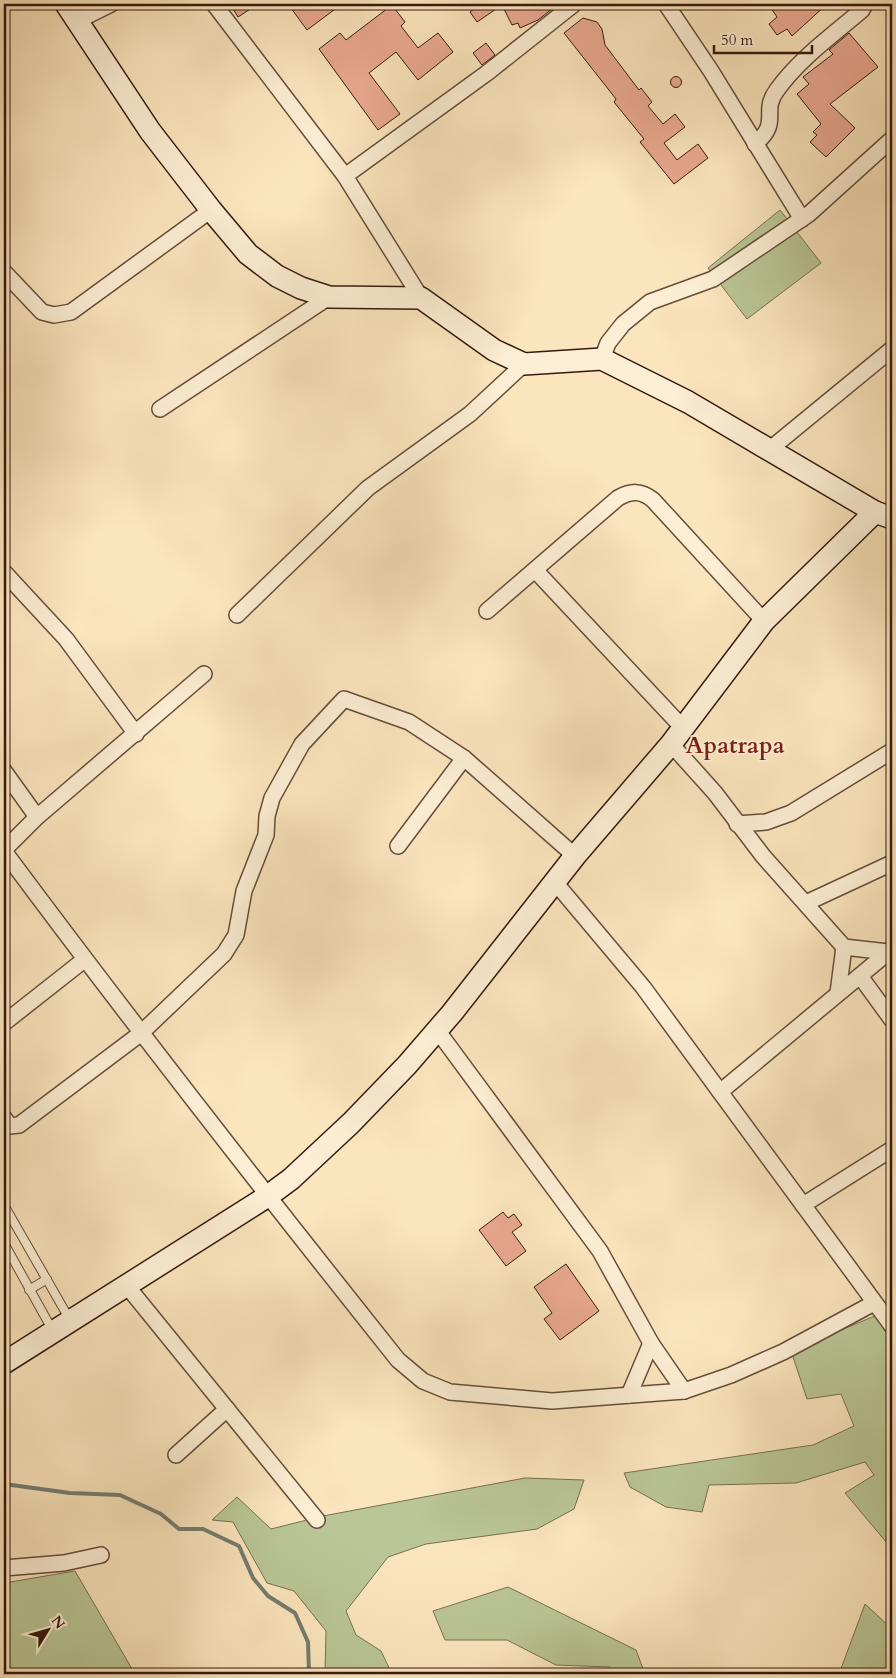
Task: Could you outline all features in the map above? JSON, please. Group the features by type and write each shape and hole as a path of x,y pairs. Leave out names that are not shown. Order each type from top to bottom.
{"street":[{"path":"111,4 72,12 150,131 211,210 248,254 276,276 301,288 328,297 421,298"},
{"path":"4,1363 268,1196 291,1179 351,1123 437,1030 554,881 677,736 764,621 884,515 688,402 602,359 524,364 494,350 421,298 345,176 214,4"},
{"path":"345,176 487,73 574,4"},
{"path":"666,4 711,71 802,219"},
{"path":"755,144 765,136 770,126 771,99 786,78 862,10 865,4"},
{"path":"602,359 608,343 623,324 650,302 713,279 802,219 892,139"},
{"path":"4,272 42,312 54,315 71,312 211,210"},
{"path":"160,409 328,297"},
{"path":"769,450 892,349"},
{"path":"237,616 368,488 470,414 524,364"},
{"path":"488,611 618,498 636,491 646,494 653,500 764,621"},
{"path":"534,570 677,736 714,793 737,824 844,947 890,950"},
{"path":"4,572 66,639 136,734"},
{"path":"204,674 37,817 4,850 140,1034 398,1360 423,1381 450,1392 552,1401 684,1391 731,1375 883,1306"},
{"path":"4,1118 10,1126 19,1125 140,1034 224,954 236,935 244,891 266,835 267,816 272,798 302,744 341,701 348,699 409,722 464,758 575,856"},
{"path":"737,824 766,822 791,814 892,751"},
{"path":"398,846 464,758"},
{"path":"4,771 37,817"},
{"path":"806,903 892,863"},
{"path":"554,881 643,987 803,1205 883,1306 892,1326"},
{"path":"838,993 844,947"},
{"path":"720,1092 890,950"},
{"path":"4,1022 84,960"},
{"path":"860,976 892,1020"},
{"path":"437,1030 600,1251 651,1343 684,1391"},
{"path":"803,1205 892,1149"},
{"path":"126,1286 317,1520"},
{"path":"629,1395 651,1343"},
{"path":"176,1454 227,1409"},
{"path":"4,1568 64,1563 101,1555"}],"lane":[{"path":"4,1205 47,1279 62,1326"},
{"path":"4,1243 29,1290 62,1326"},
{"path":"29,1290 47,1279"}],"green space":[{"path":"780,210 821,263 747,319 708,268"},
{"path":"877,1315 892,1337 892,1549 845,1493 874,1475 865,1462 796,1483 709,1485 702,1512 666,1507 630,1487 624,1473 813,1445 854,1426 841,1394 807,1399 791,1351"},
{"path":"525,1478 584,1480 574,1509 537,1529 426,1544 388,1557 346,1611 356,1635 381,1651 392,1674 325,1674 326,1631 294,1591 267,1583 233,1522 212,1520 237,1497 271,1529 323,1516"},
{"path":"75,1571 135,1674 4,1674 4,1583"},
{"path":"508,1587 636,1650 645,1674 614,1674 610,1667 556,1665 507,1640 445,1640 433,1611"},
{"path":"865,1604 892,1629 892,1674 839,1674"}],"building":[{"path":"230,4 258,4 238,17"},
{"path":"288,4 342,4 307,30"},
{"path":"481,4 558,4 538,20 520,28 518,23 512,25 502,5 477,22 470,12"},
{"path":"768,4 827,4 792,36 787,29 777,35 769,24 777,17"},
{"path":"392,5 405,22 401,26 418,48 438,33 453,52 418,80 396,52 369,73 400,114 378,130 319,49 340,33 346,40"},
{"path":"583,18 597,22 602,29 605,45 639,90 641,88 652,102 648,106 663,124 675,114 685,127 664,143 677,160 698,144 708,158 674,184 640,142 644,139 614,102 616,99 564,33"},
{"path":"849,33 878,67 830,104 855,128 826,157 810,142 817,135 813,132 821,124 797,94 809,84 803,77 833,54 829,50"},
{"path":"486,43 495,55 482,65 473,53"},
{"path":"676,76 682,82 676,88 670,82"},
{"path":"503,1212 508,1218 514,1214 522,1225 512,1232 526,1251 506,1266 479,1230"},
{"path":"566,1264 599,1311 560,1340 544,1319 552,1313 534,1287"}],"waterway":[{"path":"4,1484 70,1493 120,1495 161,1514 179,1529 203,1529 239,1546 253,1578 268,1596 295,1613 308,1642 309,1674"}],"district":[{"name":"Apatrapa","path":"735,745"}]}
